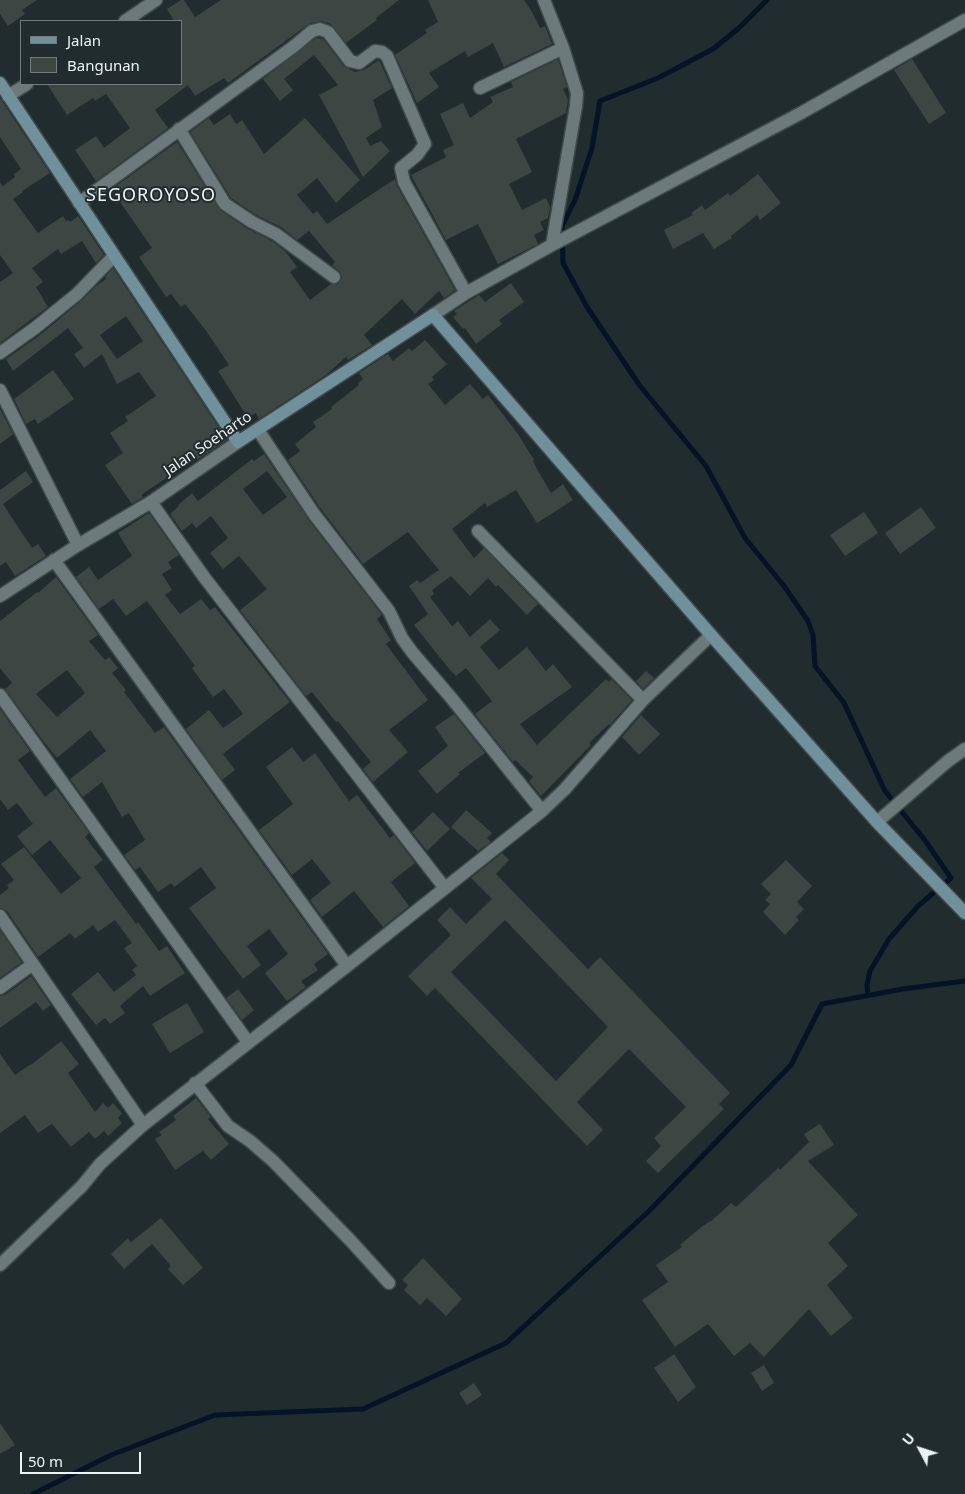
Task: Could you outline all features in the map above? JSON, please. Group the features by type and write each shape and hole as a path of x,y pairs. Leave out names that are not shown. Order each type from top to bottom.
{"main road":[{"path":"0,83 238,442"},
{"path":"433,315 711,636 877,822 965,913"},
{"name":"Jalan Soeharto","path":"238,442 433,315"}],"street":[{"path":"126,20 156,0"},
{"path":"544,0 563,48 576,93 576,106 552,245"},
{"path":"433,315 466,293 552,245 801,113 965,20"},
{"path":"79,203 312,32 320,29 328,32 350,61 359,63 375,51 382,52 387,56 425,144 417,155 400,171 404,182 466,293"},
{"path":"480,88 563,48"},
{"path":"8,96 25,85"},
{"path":"179,129 226,204 252,222 276,234 334,277"},
{"path":"0,353 36,328 77,294 114,256"},
{"path":"0,390 78,545"},
{"path":"258,430 314,514 389,611 402,638 412,652 542,811"},
{"name":"Jalan Soeharto","path":"0,596 78,545 151,502 238,442"},
{"path":"151,502 204,577 444,887"},
{"path":"478,530 643,700"},
{"path":"54,560 347,966"},
{"path":"0,1265 82,1186 100,1164 143,1125 542,811 565,789 643,700 711,636"},
{"path":"0,695 248,1042"},
{"path":"877,822 948,761 965,750"},
{"path":"0,916 143,1125"},
{"path":"0,988 34,964"},
{"path":"195,1083 228,1126 250,1141 273,1161 350,1240 388,1283"}],"building":[{"path":"0,0 37,0 22,10 25,14 8,26 0,14"},
{"path":"184,0 195,17 221,0 399,0 376,18 377,20 346,43 331,24 322,21 310,23 228,83 224,78 195,96 188,85 155,110 168,128 96,181 75,150 96,136 104,148 130,128 106,94 95,101 93,98 67,115 48,85 182,85 182,20 173,20 167,9"},
{"path":"428,0 524,0 540,28 545,26 552,44 504,67 493,43 468,57 465,51 429,73 439,87 417,103 395,55 427,33 425,30 438,22"},
{"path":"316,38 323,39 344,66 355,72 364,70 379,60 392,88 373,100 382,127 366,138 370,146 381,141 390,151 363,177 319,95 338,85 314,55 284,79 293,90 280,101 263,79"},
{"path":"558,59 567,87 563,89 568,100 566,113 516,139 532,172 509,184 522,210 546,198 550,207 548,218 540,222 544,230 534,235 538,244 498,264 478,224 446,240 411,175 446,157 443,150 454,145 440,114 463,103 470,118 493,102 490,97 513,87 511,82"},
{"path":"912,59 946,113 929,124 894,70"},
{"path":"0,98 50,173 13,199 38,233 63,216 66,221 69,220 70,222 78,216 104,255 96,263 82,241 61,254 58,249 32,268 43,282 36,287 48,307 0,343 0,282 13,273 0,255 0,182 3,186 15,177 14,174 21,169 0,137"},
{"path":"230,114 236,124 242,120 264,154 305,118 360,180 336,203 317,178 297,195 313,214 317,211 327,224 395,179 397,186 455,290 444,298 439,291 415,314 402,299 364,335 372,345 348,360 346,357 326,375 259,419 256,413 248,418 218,371 229,365 207,332 185,304 181,307 171,294 166,297 139,257 152,248 120,202 117,204 109,191 177,142 220,210 248,229 272,241 285,251 297,267 290,272 310,300 331,284 338,284 342,278 341,273 332,265 335,262 309,231 297,240 281,227 256,215 231,198 190,132 209,118 214,125"},
{"path":"758,174 781,203 760,220 757,215 731,236 732,238 714,249 703,233 673,249 664,230 693,215 691,213 702,205 705,210 728,193 730,196"},
{"path":"113,268 227,440 197,460 196,458 141,495 143,497 132,504 105,465 123,453 110,433 128,421 125,417 156,396 139,372 117,384 102,354 84,368 74,354 83,348 68,328 13,371 6,359 40,335 106,279 105,277","holes":["126,316 143,341 117,359 100,335"]},
{"path":"511,283 524,302 499,320 502,324 476,344 465,328 463,329 453,317 457,314 454,311 479,295 485,302"},
{"path":"425,340 447,364 432,377 434,380 428,384 445,405 470,384 483,399 488,395 518,434 551,493 563,484 573,500 537,523 516,490 487,507 485,503 452,529 474,558 484,548 538,604 527,615 498,585 496,587 488,578 470,596 451,576 432,590 434,594 430,597 452,626 458,621 470,637 490,619 500,630 480,647 499,670 527,647 546,671 553,664 572,687 520,724 537,745 606,679 609,682 611,679 632,700 610,725 589,743 591,745 541,796 529,781 533,777 515,760 513,762 475,714 492,701 466,668 456,676 414,625 428,614 409,586 417,580 420,583 439,570 408,532 363,564 321,509 288,460 300,451 295,444 316,427 313,422 332,409 331,407 359,385 358,383 363,379 359,373 388,354 393,361 409,348 412,351"},
{"path":"53,370 74,399 38,424 35,419 26,424 14,399"},
{"path":"0,409 13,434 0,444"},
{"path":"264,454 308,519 382,615 377,619 391,640 386,644 428,700 389,730 408,752 373,782 363,769 371,762 312,692 306,696 240,610 267,589 239,556 223,569 210,553 228,538 211,516 196,528 192,523 182,531 170,514 192,493 198,501 252,459 254,461","holes":["267,471 287,497 263,515 243,489"]},
{"path":"26,471 33,482 3,504 32,548 38,544 46,556 15,576 6,562 0,566 0,490"},
{"path":"921,507 936,528 900,554 885,533"},
{"path":"864,512 878,533 845,556 830,535"},
{"path":"149,513 179,555 168,562 172,568 162,574 172,590 165,595 180,614 201,599 210,610 215,607 290,702 223,754 235,770 222,780 186,729 209,710 223,728 243,714 224,689 213,697 192,668 195,666 147,601 126,616 113,599 99,609 76,577 89,567 98,580 132,556 118,533"},
{"path":"56,577 98,635 89,641 105,660 109,657 118,668 112,673 126,690 124,692 155,733 164,727 328,954 314,964 318,970 301,981 306,987 287,1001 265,973 288,954 269,929 247,946 261,965 243,979 189,908 216,888 201,867 174,887 171,883 158,892 140,867 135,870 124,855 145,840 129,813 122,817 102,782 83,797 70,779 106,751 90,730 57,758 5,689 12,683 0,668 0,621","holes":["67,670 85,693 57,717 36,694"]},
{"path":"646,671 654,678 643,689 636,681"},
{"path":"0,709 30,751 18,760 45,797 56,788 89,833 85,837 103,860 94,867 136,924 138,922 159,951 167,946 185,973 150,996 143,986 120,1006 125,1013 110,1024 105,1018 96,1025 71,994 98,972 114,992 136,975 132,970 137,966 124,948 132,943 115,920 98,932 93,925 75,939 70,933 38,957 7,911 0,908 0,895 9,888 7,885 14,880 1,864 24,847 61,894 81,878 50,840 32,855 17,836 33,824 17,803 8,810 0,799"},
{"path":"454,714 485,753 458,773 460,774 437,794 418,771 448,746 435,727"},
{"path":"641,715 660,734 639,755 622,737"},
{"path":"292,747 303,762 315,753 349,801 357,795 390,838 394,835 415,863 391,882 409,906 383,927 354,891 322,917 310,900 331,883 312,859 292,875 259,830 293,804 266,767"},
{"path":"466,810 492,833 487,838 491,842 478,851 451,827"},
{"path":"433,812 450,829 427,851 412,832"},
{"path":"502,853 509,860 496,874 588,969 600,957 730,1093 719,1104 724,1109 658,1173 646,1161 661,1146 654,1138 686,1107 629,1049 577,1102 603,1130 587,1146 435,988 427,996 408,976 451,935 437,920 450,907 466,924 492,899 471,878","holes":["505,920 608,1027 556,1081 451,972"]},
{"path":"786,860 812,886 797,902 804,909 796,917 799,920 785,935 763,912 770,904 765,900 771,894 761,884"},
{"path":"0,930 22,962 0,978"},
{"path":"31,976 51,1005 43,1011 36,1002 0,1028 0,996 5,995"},
{"path":"238,989 254,1010 242,1020 226,998"},
{"path":"187,1003 204,1032 170,1053 152,1024"},
{"path":"61,1041 79,1064 68,1073 95,1112 103,1103 108,1108 113,1103 122,1113 118,1118 122,1123 108,1136 104,1131 95,1139 89,1132 71,1147 52,1124 38,1133 25,1115 0,1133 0,1054 15,1075"},
{"path":"196,1098 211,1117 208,1119 229,1144 211,1160 203,1151 175,1170 155,1139 162,1135 159,1132 176,1120 173,1116"},
{"path":"820,1124 834,1145 808,1161 858,1215 828,1243 848,1266 827,1285 853,1318 831,1336 809,1309 764,1357 750,1343 734,1356 708,1324 675,1347 642,1300 668,1282 656,1265 682,1247 680,1245 731,1203 736,1207 778,1168 780,1170 809,1142 804,1134"},
{"path":"161,1218 203,1268 183,1285 168,1269 171,1266 152,1244 124,1269 111,1254 128,1238 131,1242"},
{"path":"423,1258 462,1299 446,1316 427,1298 420,1305 404,1290 408,1285 402,1280"},
{"path":"674,1354 696,1387 678,1402 654,1368"},
{"path":"764,1365 774,1383 762,1391 751,1373"},
{"path":"474,1383 482,1395 467,1405 459,1393"},
{"path":"0,1423 15,1445 0,1454"}],"waterway":[{"path":"767,0 739,28 713,49 658,78 600,101 592,148 575,200 562,226 563,263 587,307 640,386 706,466 745,538 784,586 808,621 813,635 815,666 844,703 885,791 924,839 951,878 918,906 889,939 870,971 867,985 868,995"},
{"path":"33,1494 111,1455 215,1415 363,1409 506,1343 648,1212 791,1065 822,1004 903,989 965,981"}],"district":[{"name":"SEGOROYOSO","path":"151,196"}]}
